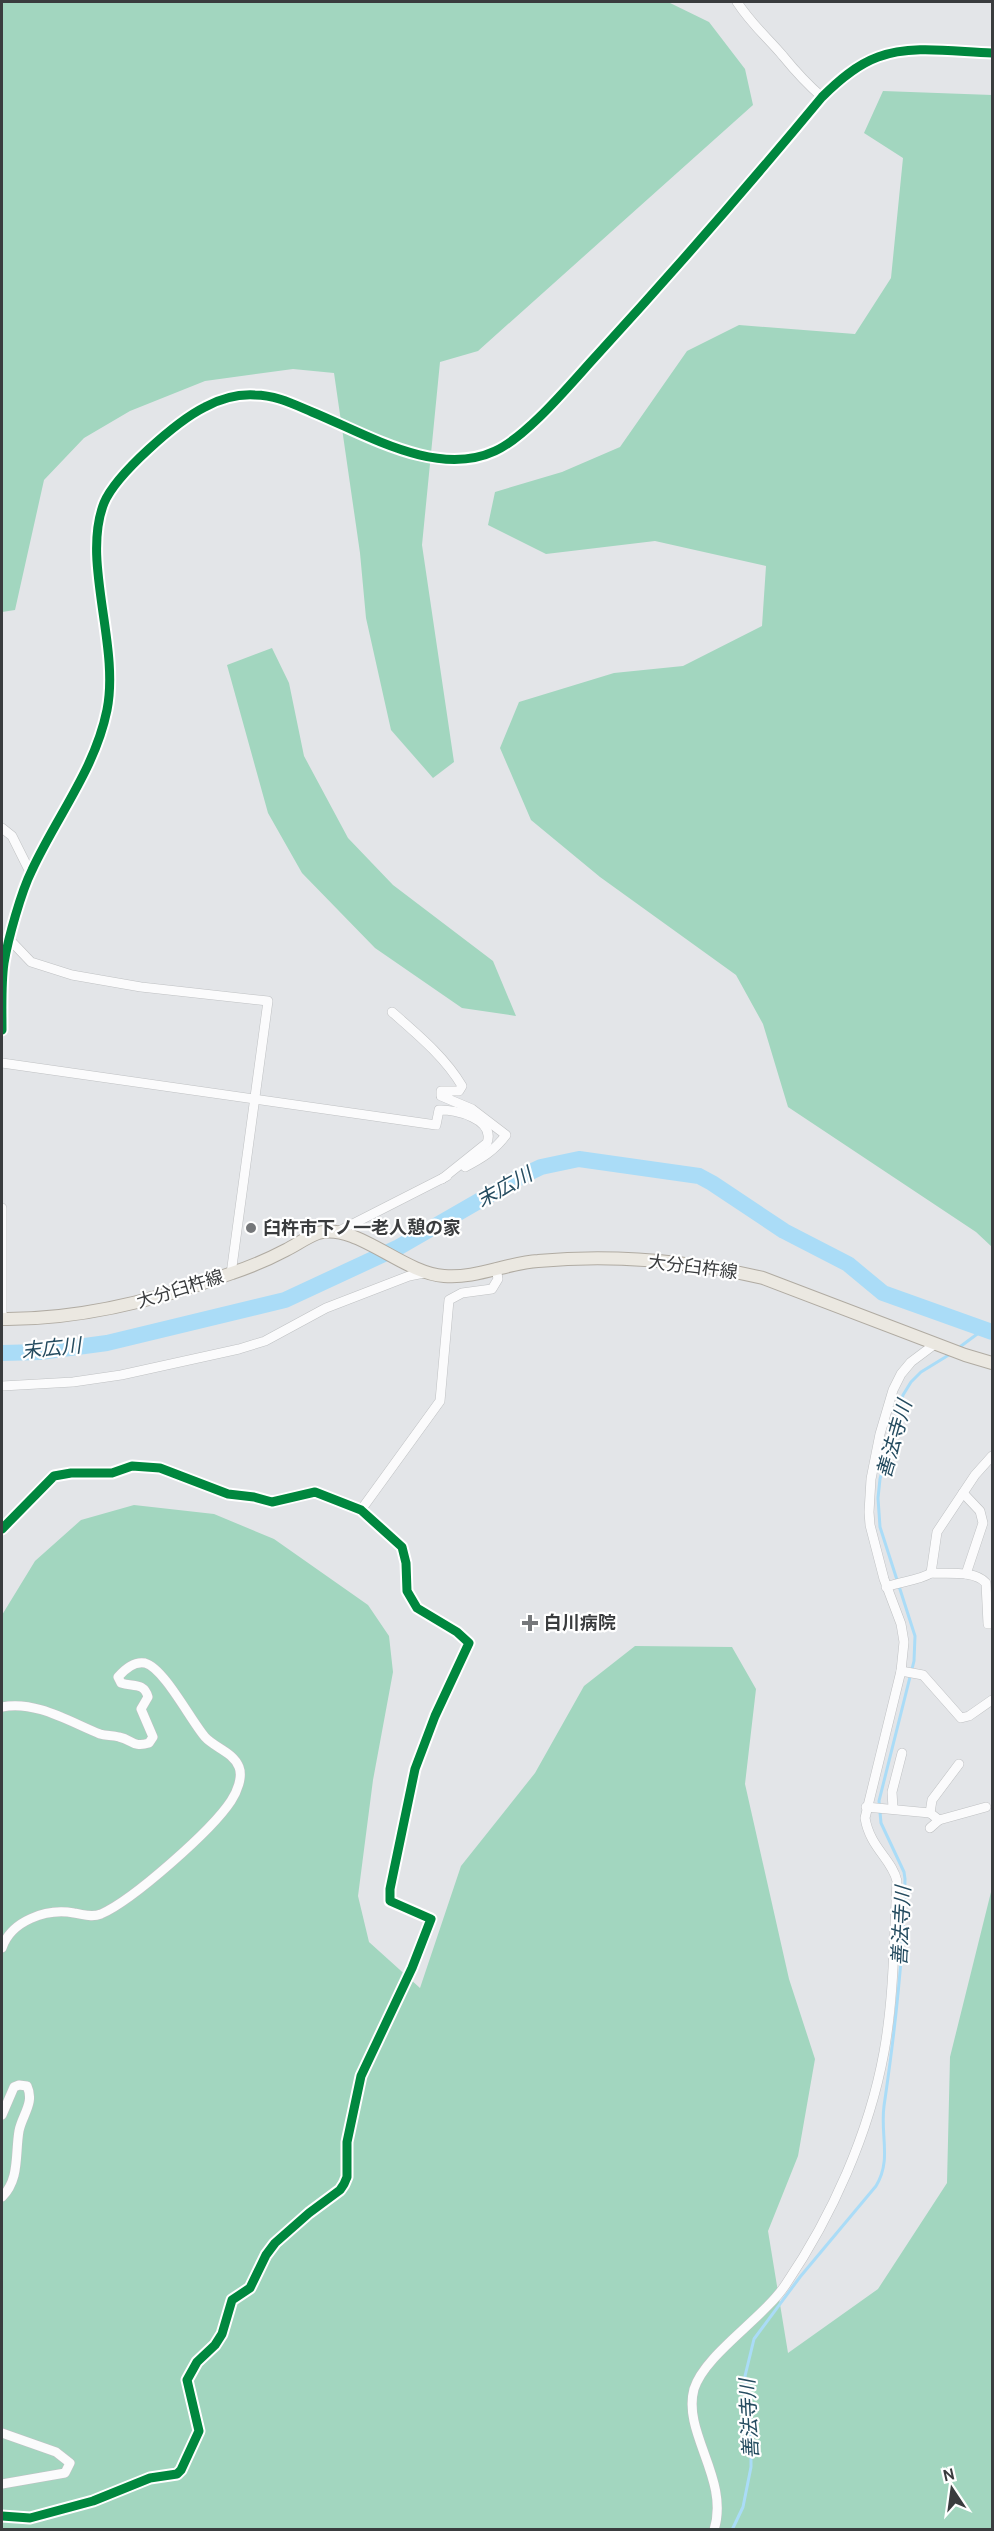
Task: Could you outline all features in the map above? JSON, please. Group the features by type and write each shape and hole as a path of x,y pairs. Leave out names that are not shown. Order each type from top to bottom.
{"main road":[{"name":"大分臼杵線","path":"2,1319 48,1317 115,1308 231,1274 272,1257 318,1233 344,1233 424,1273 454,1276 520,1262 599,1258 681,1263 731,1270 763,1278 965,1355 993,1363"}],"street":[{"path":"737,2 761,35 783,57 792,70 822,97"},
{"path":"2,1030 6,940 30,872 90,766 107,710 111,672 96,544 104,503 127,470 192,414 218,401 247,395 279,398 401,449 430,458 457,460 492,453 510,443 560,395 689,254 822,97 843,76 878,57 914,50 993,53"},
{"path":"2,828 12,836 30,872"},
{"path":"6,940 31,962 72,975 141,987 268,1001 231,1274"},
{"path":"344,1233 484,1157 497,1147 506,1135 472,1109 441,1096 440,1092 443,1090 459,1091 462,1086 415,1032 392,1012"},
{"path":"2,1063 436,1125 439,1110 467,1115 479,1120 488,1134 487,1143 442,1179"},
{"path":"2,1208 2,1319"},
{"path":"361,1509 440,1401 449,1299 462,1293 492,1289 498,1279 496,1268"},
{"path":"2,1386 73,1383 239,1349 265,1341 326,1308 409,1276 424,1273"},
{"path":"714,2529 719,2502 696,2429 694,2389 703,2370 742,2333 784,2287 821,2228 859,2141 878,2082 884,2050 897,1881 895,1873 870,1838 865,1818 903,1672 904,1635 869,1516 870,1488 880,1434 893,1390 901,1374 911,1362 938,1345"},
{"path":"931,1573 937,1532 963,1493 991,1459"},
{"path":"2,1529 54,1476 71,1473 112,1473 132,1466 159,1468 228,1494 272,1502 315,1491 361,1509 402,1547 406,1563 407,1591 417,1608 457,1632 469,1643 435,1716 415,1769 390,1889 390,1901 431,1918 412,1968 361,2076 347,2142 347,2177 340,2190 304,2217 275,2243 266,2255 250,2288 232,2300 222,2334 192,2370 187,2380 199,2431 177,2474 150,2478 93,2501 30,2518 2,2516"},
{"path":"963,1493 980,1511 983,1523 966,1574"},
{"path":"888,1586 905,1580 922,1578 931,1573 966,1574 985,1581 988,1624 993,1624"},
{"path":"2,1707 15,1704 29,1706 102,1734 121,1737 135,1745 149,1743 153,1737 141,1709 148,1697 146,1691 142,1686 121,1683 118,1677 133,1665 147,1664 165,1680 206,1738 235,1759 240,1770 240,1781 232,1800 217,1819 142,1886 99,1915 85,1916 65,1912 22,1922 8,1934 2,1948"},
{"path":"903,1672 920,1674 933,1685 961,1718 969,1716 993,1700"},
{"path":"891,1808 892,1792 902,1753"},
{"path":"930,1813 932,1800 959,1764"},
{"path":"868,1807 930,1813 939,1820"},
{"path":"930,1828 939,1820 986,1807"},
{"path":"2,2115 15,2087 27,2086 29,2103 19,2131 12,2184 2,2197"},
{"path":"2,2433 56,2452 70,2463 65,2473 2,2484"}],"green space":[{"path":"2,2 668,2 709,22 745,69 753,105 478,351 440,362 422,545 454,762 433,778 391,730 366,618 360,553 334,373 293,369 205,381 130,411 84,438 44,480 15,610 2,612"},
{"path":"883,91 992,95 992,1247 976,1232 788,1107 763,1024 736,975 600,877 531,820 500,748 519,702 614,673 683,666 762,626 766,566 655,541 546,554 488,525 495,492 562,472 620,447 687,351 739,325 855,334 891,278 903,158 864,133"},
{"path":"272,648 289,683 304,756 348,838 393,885 493,961 516,1016 462,1008 375,948 302,873 268,813 227,665"},
{"path":"134,1505 214,1514 274,1539 368,1605 389,1636 393,1672 373,1780 358,1896 369,1942 420,1988 461,1866 535,1773 584,1686 635,1646 732,1647 756,1689 745,1784 789,1979 815,2059 798,2156 768,2231 788,2353 878,2289 947,2183 950,2057 992,1888 992,2529 2,2529 2,1615 35,1561 81,1520"}],"waterway":[{"name":"末広川","path":"2,1353 40,1352 107,1343 285,1300 399,1247 522,1176 541,1167 579,1159 699,1176 784,1231 848,1264 883,1293 992,1332"},
{"name":"善法寺川","path":"957,1349 984,1329"},
{"name":"善法寺川","path":"732,2530 743,2507 751,2467 751,2426 745,2376 754,2339 800,2277 876,2186 881,2176 885,2157 883,2117 898,1993 905,1879 904,1872 881,1823 879,1801 914,1661 915,1636 880,1527 878,1498 880,1479 903,1395 921,1372 952,1353"}],"cycle path":[{"path":"2,1030 4,963 19,903 42,850 85,772 107,710 110,685 109,658 98,577 98,526 104,503 111,491 148,449 179,424 211,404 236,396 262,395 284,400 378,441 426,456 450,459 473,458 495,451 508,444 535,421 562,393 711,228 822,97 841,79 862,64 891,53 920,50 992,53"},
{"path":"2,1529 54,1476 71,1473 112,1473 132,1466 160,1468 228,1494 272,1502 315,1492 361,1510 402,1547 406,1563 407,1591 417,1608 457,1632 469,1643 435,1716 415,1769 390,1889 390,1901 431,1919 412,1968 361,2076 347,2142 347,2177 344,2184 340,2190 275,2243 266,2255 250,2288 232,2300 222,2334 215,2345 197,2362 187,2380 199,2431 177,2474 150,2478 93,2501 30,2518 2,2516"}],"place":[{"name":"臼杵市下ノ一老人憩の家","path":"251,1228"},
{"name":"白川病院","path":"530,1623"}]}
